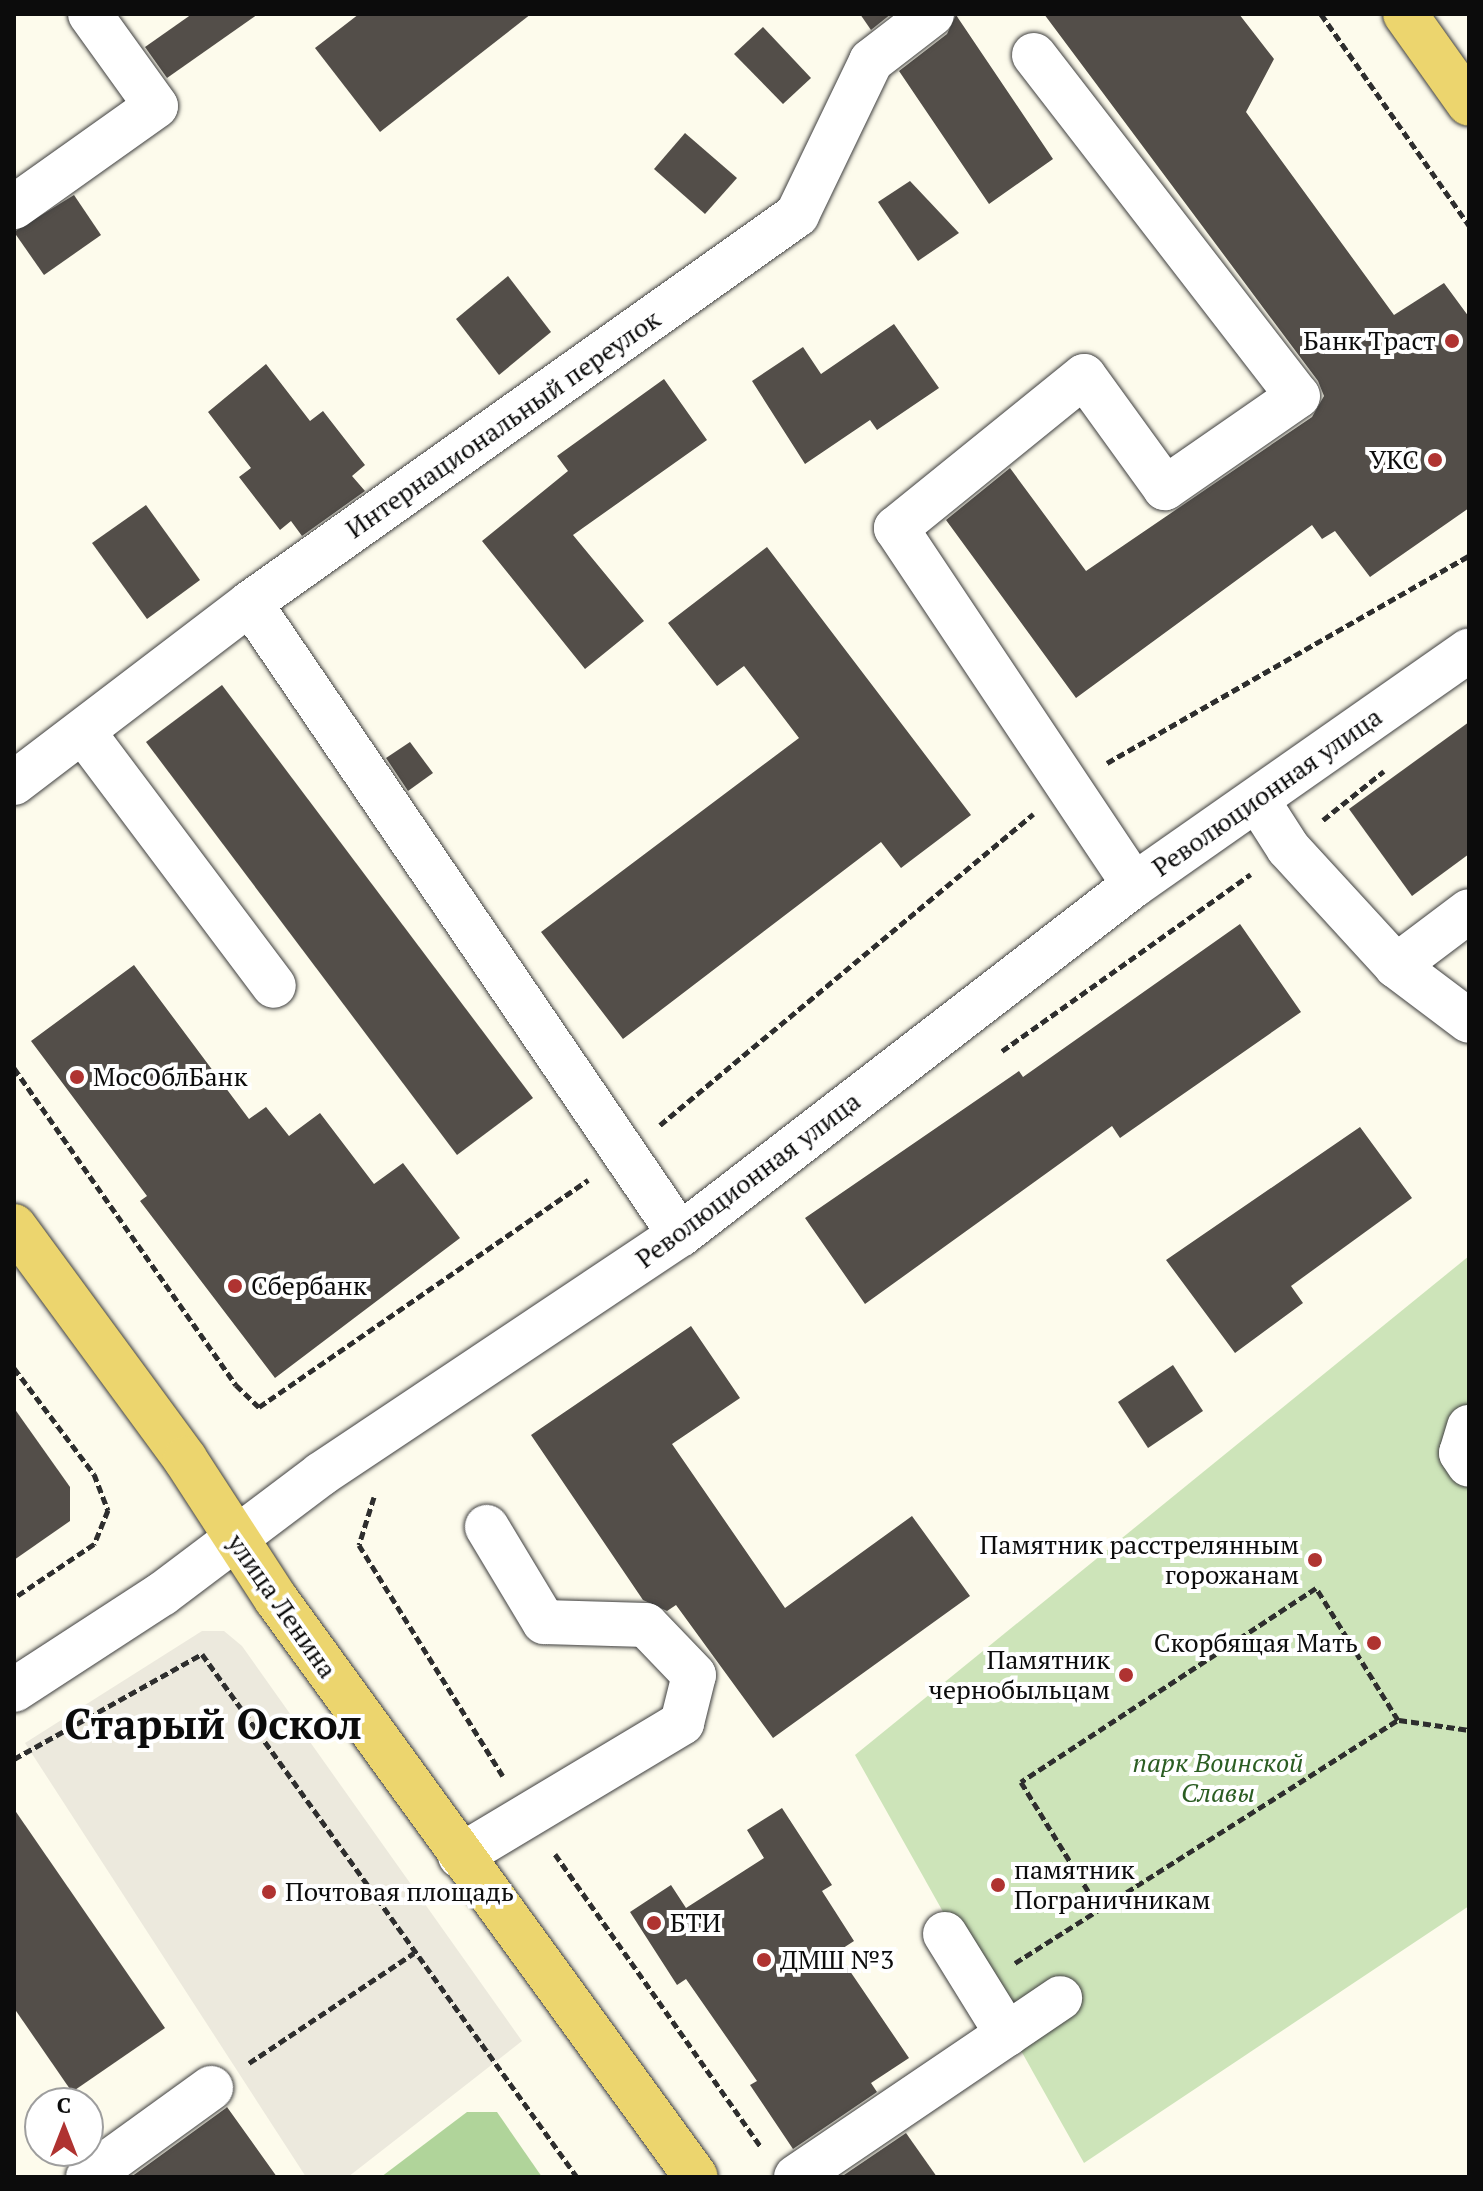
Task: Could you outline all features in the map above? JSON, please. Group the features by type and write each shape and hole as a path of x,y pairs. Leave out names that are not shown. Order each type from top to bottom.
{"main road":[{"path":"1405,14 1469,104"},
{"name":"улица Ленина","path":"14,1226 185,1459 235,1540 460,1856 696,2177"}],"street":[{"path":"14,207 156,106 90,14"},
{"name":"Интернациональный переулок","path":"14,783 84,733 250,603 797,215 871,61 932,14"},
{"path":"1034,55 1298,396 1165,488 1084,376 896,528 1134,885"},
{"path":"250,603 623,1156 680,1235"},
{"name":"Революционная улица","path":"14,1690 235,1540 321,1474 680,1235 1134,885 1258,801 1469,650"},
{"path":"84,733 274,986"},
{"path":"1258,801 1288,848 1396,966 1469,1021"},
{"path":"1396,966 1469,911"},
{"path":"1469,1427 1461,1453 1469,1465"},
{"path":"460,1856 682,1723 694,1675 646,1625 544,1622 487,1527"},
{"path":"945,1934 1007,2034"},
{"path":"780,2164 1007,2034 1060,1998"},
{"path":"88,2177 211,2088"}],"path":[{"path":"1321,14 1469,225"},
{"path":"14,1068 236,1385 259,1407 623,1156 1068,785 1469,556"},
{"path":"14,1368 94,1474 108,1510 94,1544 14,1598"},
{"path":"359,1545 527,1815 780,2164"},
{"path":"1099,1909 1021,1782 1316,1588 1398,1720"},
{"path":"14,1759 202,1654 577,2177"},
{"path":"978,1989 1398,1720 1469,1730"},
{"path":"211,2088 414,1953"}],"green space":[{"name":"парк Воинской Славы","path":"1469,1256 1469,1906 1084,2163 855,1755"},
{"path":"467,2112 497,2112 542,2177 381,2177"}],"shaded area":[{"name":"Почтовая площадь","path":"202,1631 224,1631 242,1646 522,2041 348,2177 306,2177 25,1743"}],"building":[{"path":"192,14 258,14 167,78 145,47"},
{"path":"359,14 531,14 380,132 315,48"},
{"path":"860,14 891,14 871,30"},
{"path":"1044,14 1239,14 1274,59 1246,112 1394,315 1444,283 1469,317 1469,508 1370,577 1335,531 1322,539 1312,525 1076,698 946,520 1010,468 1086,571 1312,417 1324,396 1318,381"},
{"path":"956,15 1053,159 989,204 899,71 947,34"},
{"path":"763,27 811,78 783,104 734,54"},
{"path":"685,133 737,178 705,214 654,169"},
{"path":"910,181 959,233 918,261 878,202"},
{"path":"74,195 101,235 44,275 14,232"},
{"path":"508,276 551,332 499,375 456,319"},
{"path":"894,324 939,388 877,430 870,420 805,464 752,381 803,347 821,374"},
{"path":"266,364 310,421 323,411 365,465 352,476 365,491 302,536 291,521 280,530 239,477 251,468 208,412"},
{"path":"664,379 707,440 573,535 644,621 585,669 482,541 568,471 557,456"},
{"path":"146,505 200,580 147,619 92,543"},
{"path":"767,547 971,815 901,868 881,842 623,1039 541,932 799,738 744,666 717,686 668,623"},
{"path":"222,685 533,1098 457,1155 146,742"},
{"path":"1469,722 1469,854 1412,896 1349,809"},
{"path":"410,742 433,773 408,791 386,758"},
{"path":"1240,924 1301,1012 1120,1138 1112,1126 865,1304 805,1218 1019,1071 1023,1077"},
{"path":"134,965 249,1119 266,1107 289,1136 320,1113 374,1184 403,1163 460,1238 275,1378 140,1201 147,1196 31,1041"},
{"path":"1360,1127 1412,1198 1291,1286 1303,1303 1235,1353 1166,1260"},
{"path":"691,1326 740,1398 672,1444 785,1608 912,1516 970,1596 773,1738 676,1605 667,1611 643,1600 531,1435"},
{"path":"1173,1365 1203,1411 1148,1448 1118,1402"},
{"path":"14,1408 70,1487 70,1521 14,1560"},
{"path":"782,1808 832,1885 822,1891 854,1941 837,1952 909,2058 871,2083 877,2092 793,2149 750,2085 757,2081 686,1979 677,1985 630,1912 671,1885 686,1908 764,1858 747,1830"},
{"path":"14,1809 165,2028 79,2087 69,2087 14,2008"},
{"path":"226,2108 277,2177 131,2177"},
{"path":"906,2133 937,2177 841,2177"}],"place":[{"name":"Банк Траст","path":"1452,341"},
{"name":"УКС","path":"1435,460"},
{"name":"МосОблБанк","path":"77,1077"},
{"name":"Сбербанк","path":"235,1286"},
{"name":"Памятник расстрелянным горожанам","path":"1315,1560"},
{"name":"Скорбящая Мать","path":"1374,1643"},
{"name":"Памятник чернобыльцам","path":"1126,1675"},
{"name":"памятник Пограничникам","path":"998,1885"},
{"name":"Почтовая площадь","path":"269,1892"},
{"name":"БТИ","path":"654,1923"},
{"name":"ДМШ №3","path":"764,1960"}],"district":[{"name":"Старый Оскол","path":"213,1723"}]}
